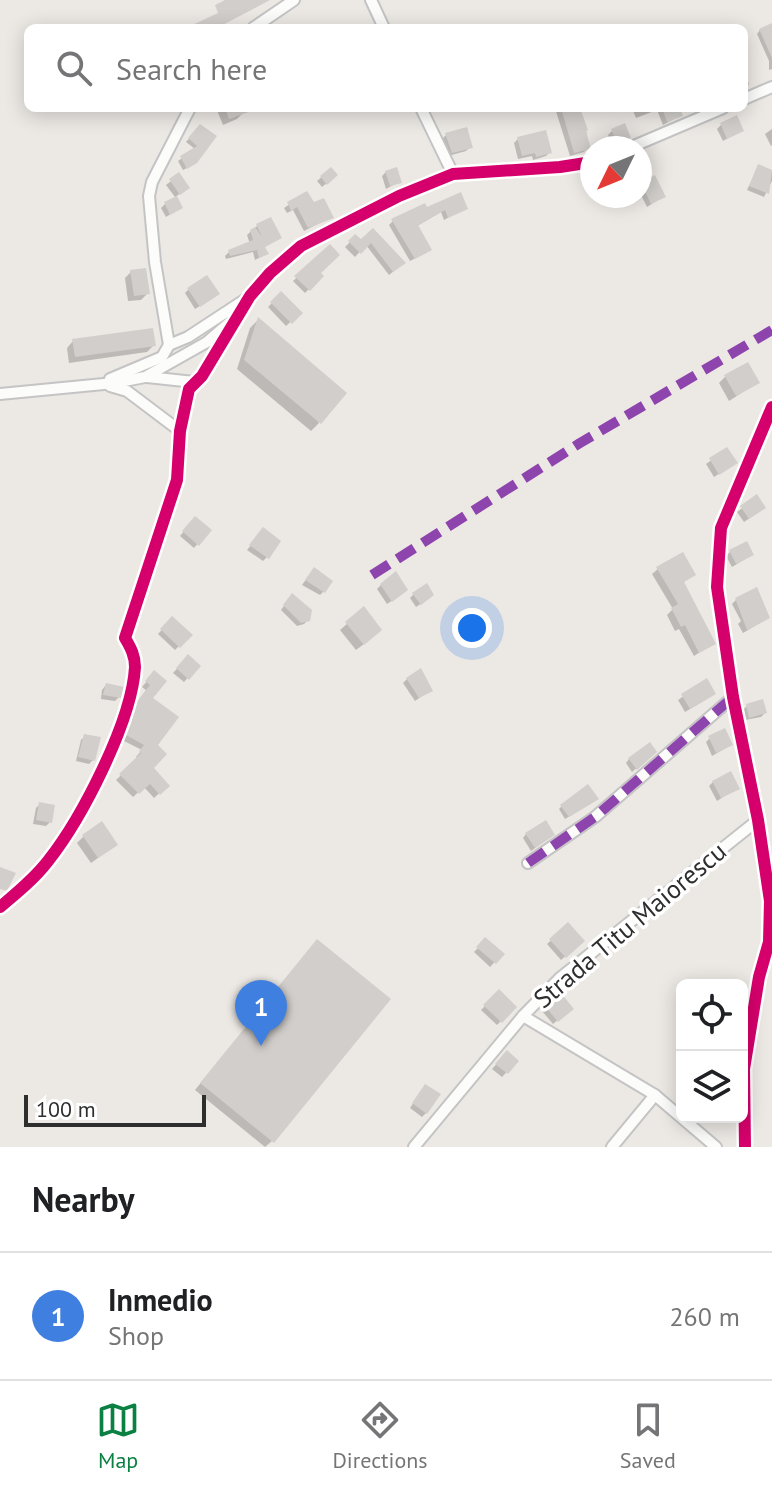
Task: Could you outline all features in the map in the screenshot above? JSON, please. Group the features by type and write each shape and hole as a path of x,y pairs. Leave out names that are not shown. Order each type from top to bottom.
{"street":[{"path":"259,24 294,0"},
{"path":"371,0 382,24"},
{"path":"748,97 772,87"},
{"path":"169,345 155,262 149,196 152,182 188,112"},
{"path":"423,112 453,174"},
{"path":"652,138 714,112"},
{"path":"145,377 220,333 270,273 301,246 399,196 453,174 580,163"},
{"path":"101,383 162,357 169,345 188,337 250,296"},
{"path":"0,907 38,874 65,838 122,721 135,666 133,651 125,638 177,480 180,431 189,389 202,376 250,296"},
{"path":"174,361 188,337"},
{"path":"0,394 145,377 194,382"},
{"path":"101,383 127,391 180,431"},
{"path":"745,1147 744,1069 759,977 769,942 770,901 758,820 733,697 717,587 721,528 772,407"},
{"path":"528,863 595,817 733,697"},
{"name":"Strada Titu Maiorescu","path":"414,1147 523,1016 560,978 758,820"},
{"path":"523,1016 655,1095 716,1147"},
{"path":"612,1147 655,1095"}],"building":[{"path":"225,0 270,0 225,24 195,24 218,13 215,5"},
{"path":"772,23 772,58 759,29"},
{"path":"226,112 249,112 229,119"},
{"path":"562,112 581,112 588,130 587,136 580,136 580,152 574,153"},
{"path":"663,112 682,112 683,116 667,122"},
{"path":"737,115 744,131 727,139 720,123"},
{"path":"625,123 630,136 614,136 611,129"},
{"path":"200,124 217,136 197,163 187,169 180,156 197,146 188,138"},
{"path":"467,127 473,148 452,153 445,133"},
{"path":"546,130 552,153 522,156 517,137"},
{"path":"758,164 772,170 769,194 749,186"},
{"path":"331,167 338,175 327,185 320,176"},
{"path":"397,167 402,183 390,186 385,171"},
{"path":"179,172 190,188 180,195 169,179"},
{"path":"655,175 666,197 652,204 652,177"},
{"path":"307,191 314,202 324,198 334,218 308,228 297,207 291,211 287,202"},
{"path":"461,192 468,209 448,218 445,210 418,225 432,250 415,259 391,219 425,203 427,207"},
{"path":"177,196 183,208 170,215 164,202"},
{"path":"271,217 282,238 265,247 269,254 259,258 257,250 230,256 228,250 253,240 250,230 255,227 262,237 256,224"},
{"path":"373,228 406,263 393,272 371,243 361,254 348,241 355,234 361,239"},
{"path":"330,244 340,255 321,273 324,276 310,291 294,276"},
{"path":"146,268 150,294 134,296 130,270"},
{"path":"207,275 220,294 200,307 187,288"},
{"path":"281,291 303,313 292,324 270,302"},
{"path":"258,317 347,393 321,424 244,360"},
{"path":"153,328 156,346 75,357 72,339"},
{"path":"748,362 760,383 736,396 724,375"},
{"path":"727,447 738,463 719,475 709,458"},
{"path":"757,494 766,508 749,519 740,506"},
{"path":"195,516 212,530 199,546 182,531"},
{"path":"263,527 281,541 269,559 249,545"},
{"path":"747,541 754,555 736,564 729,550"},
{"path":"683,552 696,575 684,582 716,644 699,653 685,625 681,627 671,608 678,604 656,567"},
{"path":"314,567 333,581 325,593 305,580"},
{"path":"396,571 408,590 392,602 380,584"},
{"path":"427,583 434,595 421,605 412,593"},
{"path":"757,587 770,618 747,630 735,598"},
{"path":"292,593 312,610 310,621 301,623 283,605"},
{"path":"364,606 382,630 364,645 345,622"},
{"path":"172,616 193,635 180,648 160,629"},
{"path":"188,654 201,666 189,680 176,668"},
{"path":"421,668 433,691 419,698 406,678"},
{"path":"154,670 167,681 153,698 179,717 158,745 167,754 154,768 170,786 160,795 150,784 139,794 119,774 141,753 139,751 144,745 126,735 136,703 150,685 145,681"},
{"path":"707,678 716,694 690,709 681,694"},
{"path":"106,683 124,687 121,698 103,695"},
{"path":"763,699 767,713 749,718 746,704"},
{"path":"725,728 733,745 716,753 708,736"},
{"path":"84,734 101,737 95,761 78,757"},
{"path":"650,742 657,752 637,770 628,758"},
{"path":"731,771 740,789 721,798 712,781"},
{"path":"588,784 599,799 569,817 560,805"},
{"path":"39,802 55,805 52,823 36,820"},
{"path":"546,820 555,835 535,848 525,833"},
{"path":"102,821 118,845 98,858 82,835"},
{"path":"0,867 16,873 7,891 0,889"},
{"path":"568,922 585,941 566,958 549,939"},
{"path":"485,937 505,954 496,964 476,947"},
{"path":"317,939 391,999 274,1143 200,1083"},
{"path":"499,989 517,1007 502,1023 483,1005"},
{"path":"561,993 574,1009 558,1022 545,1006"},
{"path":"507,1050 519,1061 508,1074 495,1064"},
{"path":"425,1084 441,1094 427,1114 412,1103"}],"marked path":[{"path":"372,575 580,443 772,330"},
{"path":"528,863 595,817 733,697"}],"cycle path":[{"path":"0,907 37,873 61,843 90,795 115,741 132,689 135,667 125,638 177,480 180,431 189,389 202,376 250,296 270,273 301,246 399,196 453,174 580,164"},
{"path":"745,1147 744,1069 759,977 769,942 770,901 758,820 733,697 717,587 721,528 772,407"}],"place":[{"name":"Inmedio","path":"261,1046"}]}
